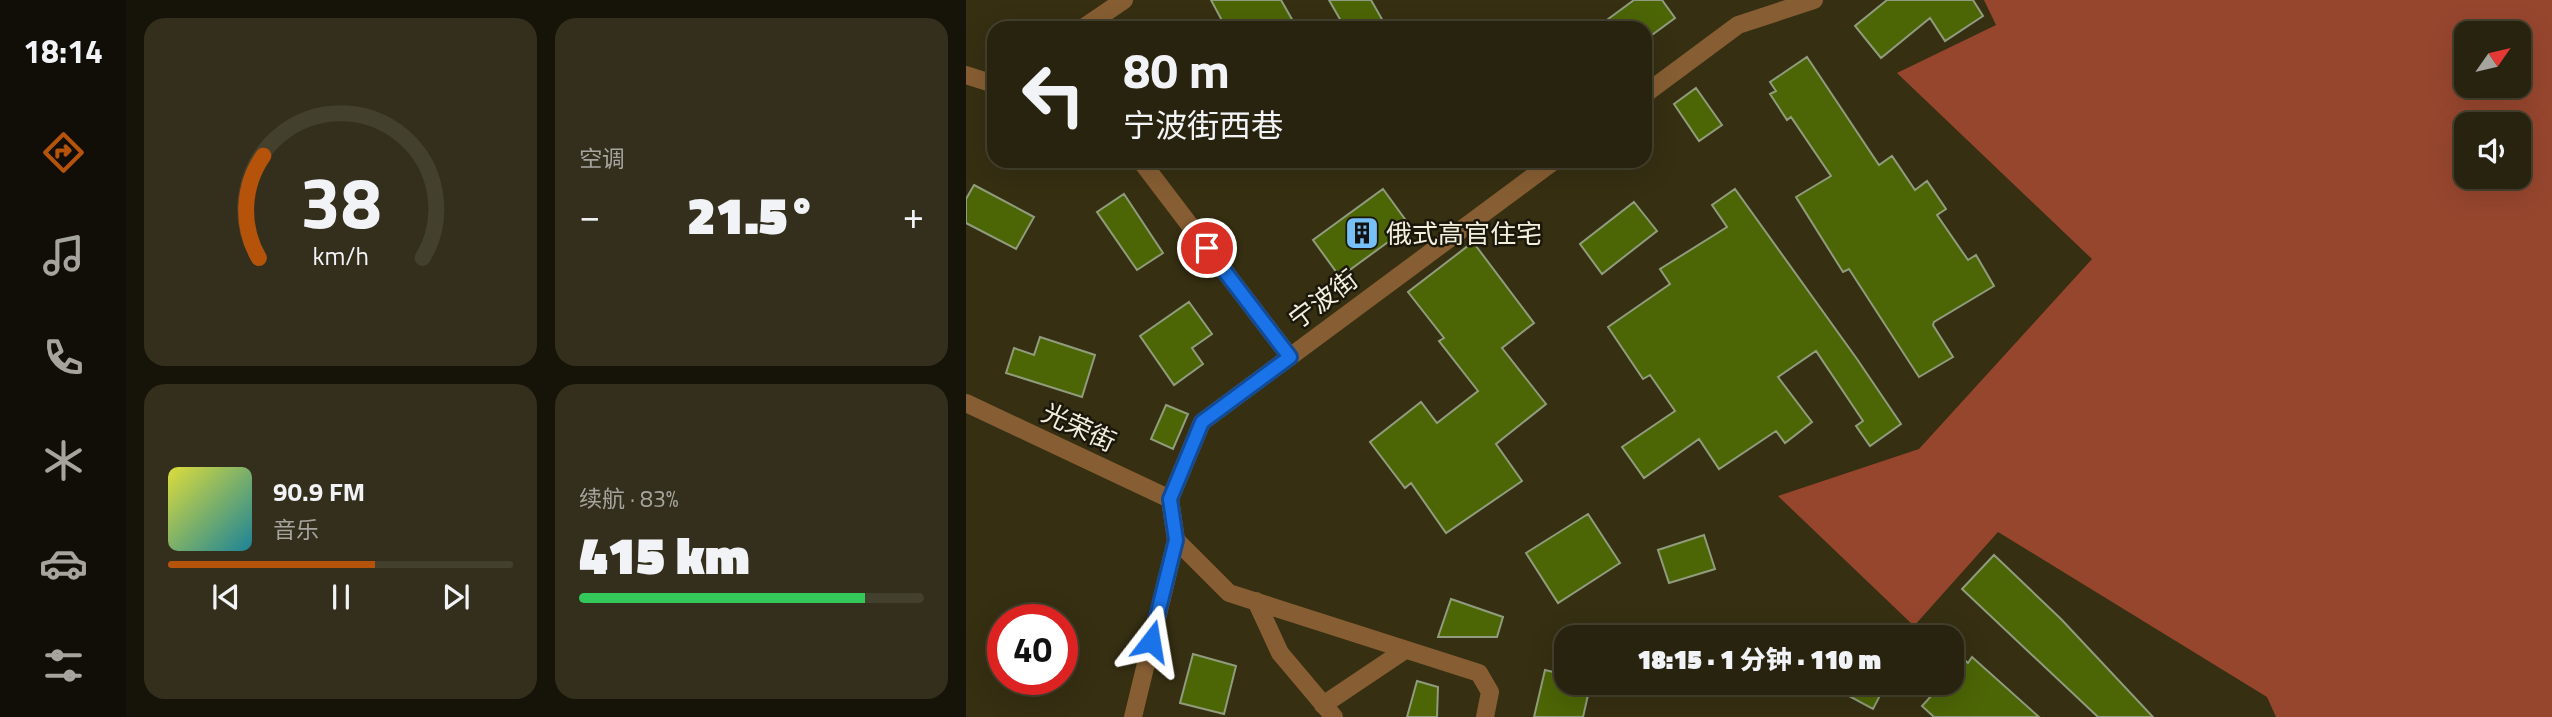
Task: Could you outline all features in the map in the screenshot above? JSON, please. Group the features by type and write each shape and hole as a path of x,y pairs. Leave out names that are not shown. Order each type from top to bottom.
{"street":[{"path":"1093,21 1124,0"},
{"path":"1652,89 1738,25 1814,0"},
{"path":"966,75 987,82"},
{"path":"1146,168 1290,357"},
{"name":"宁波街","path":"1170,499 1202,422 1545,168"},
{"name":"光荣街","path":"966,403 1170,499"},
{"path":"1133,717 1176,540 1170,499"},
{"path":"1176,540 1229,593 1479,673 1490,692 1485,717"},
{"path":"1256,601 1280,653 1329,711 1405,650"}],"shaded area":[{"path":"1984,0 2552,0 2552,717 2276,717 2267,697 1998,532 1913,625 1778,496 1919,449 2092,259 1897,73 1996,25"}],"building":[{"path":"1211,0 1281,0 1293,21 1222,21"},
{"path":"1329,0 1371,0 1383,21 1341,21"},
{"path":"1634,0 1662,0 1675,18 1652,35 1652,21 1606,21"},
{"path":"1887,0 1973,0 1983,16 1945,41 1930,18 1881,58 1855,26"},
{"path":"1807,57 1879,165 1892,156 1915,190 1927,181 1946,209 1937,215 1968,260 1976,255 1994,286 1934,322 1933,325 1953,357 1919,377 1849,269 1843,272 1796,197 1831,176 1791,117 1787,120 1770,94 1776,91 1770,82"},
{"path":"1696,88 1722,125 1699,141 1674,104"},
{"path":"974,185 1034,217 1016,249 966,223 966,199"},
{"name":"俄式高官住宅","path":"1383,189 1410,226 1340,277 1313,240"},
{"path":"1735,189 1901,424 1870,446 1856,426 1863,421 1816,351 1778,377 1812,422 1785,443 1776,431 1719,469 1699,439 1644,478 1622,447 1675,411 1650,375 1643,379 1608,327 1670,284 1660,269 1727,227 1712,205"},
{"path":"1124,194 1163,253 1137,270 1097,212"},
{"path":"1634,202 1657,231 1602,274 1580,244"},
{"path":"1473,242 1534,323 1502,348 1546,404 1496,444 1522,481 1446,533 1411,483 1405,488 1370,442 1421,402 1437,423 1478,391 1439,341 1444,338 1408,292"},
{"path":"1189,302 1212,334 1192,348 1203,364 1174,385 1140,336"},
{"path":"1040,337 1095,355 1082,397 1006,373 1014,348 1034,355"},
{"path":"1166,405 1188,414 1173,449 1151,439"},
{"path":"1588,514 1620,563 1558,603 1526,553"},
{"path":"1704,535 1715,569 1669,583 1658,550"},
{"path":"1994,555 2061,619 2153,717 2098,717 1962,589"},
{"path":"1451,599 1503,617 1497,637 1438,637"},
{"path":"1193,654 1236,666 1224,714 1180,703"},
{"path":"1972,657 2039,717 1934,717 1922,706 1932,695 1964,695 1964,659 1968,663"},
{"path":"1545,670 1554,672 1554,695 1588,695 1583,717 1534,717"},
{"path":"1417,681 1438,687 1437,717 1407,717"},
{"path":"1847,695 1880,695 1873,709"}],"place":[{"name":"俄式高官住宅","path":"1362,233"}],"route":[{"path":"1151,641 1176,540 1170,499 1202,422 1290,357 1207,248"}]}
